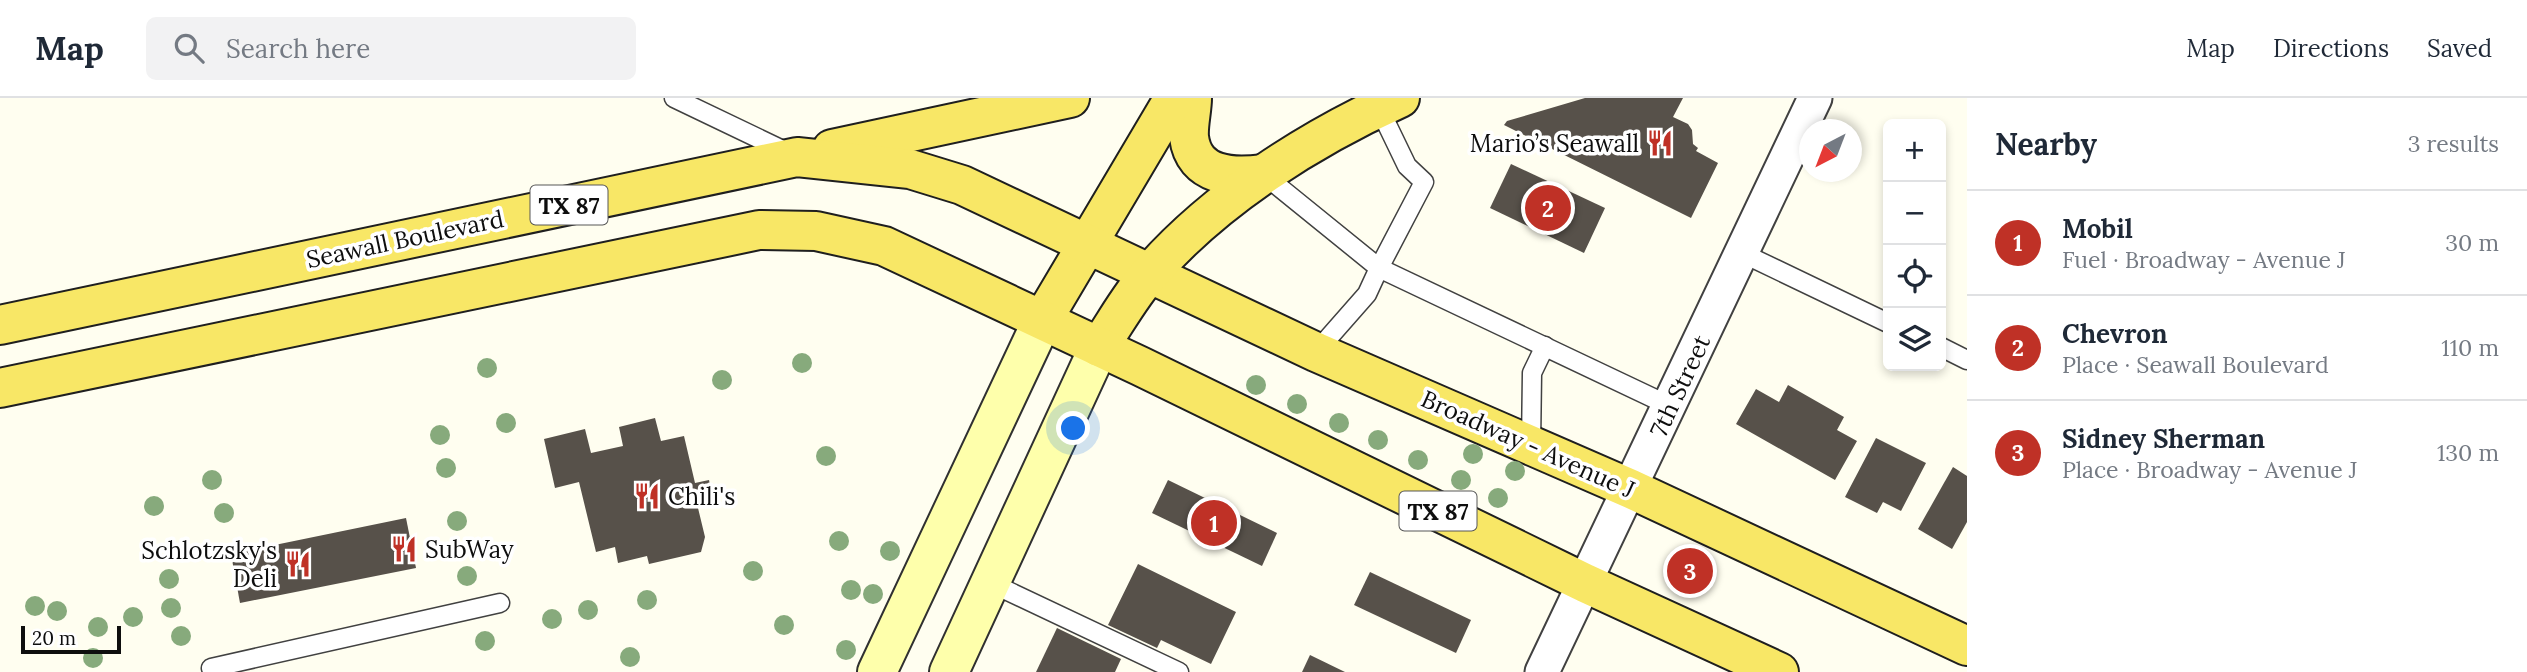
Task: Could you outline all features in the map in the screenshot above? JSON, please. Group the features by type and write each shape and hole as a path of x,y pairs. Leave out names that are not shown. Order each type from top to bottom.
{"main road":[{"path":"797,157 1070,98"},
{"path":"1043,319 1174,98"},
{"path":"1192,98 1189,138 1205,165 1221,176 1263,174"},
{"path":"1099,347 1150,273 1205,217 1263,174 1390,103"},
{"name":"Seawall Boulevard","path":"0,325 797,157 910,169 961,185 1088,244"},
{"name":"TX 87","path":"0,388 759,230 816,231 884,246 1043,319 1585,583 1779,672"},
{"name":"Broadway - Avenue J","path":"1088,244 1317,352 1631,489 1967,646"}],"street":[{"name":"7th Street","path":"1542,672 1815,98"},
{"path":"877,672 1043,319"},
{"path":"949,672 1099,347"}],"lane":[{"path":"674,98 797,157"},
{"path":"1317,352 1367,294 1424,182 1408,166 1390,103"},
{"path":"1263,174 1379,268 1670,406"},
{"path":"1742,253 1883,321"},
{"path":"1531,445 1532,373 1545,346"},
{"path":"1946,350 1967,360"},
{"path":"991,583 1179,672"},
{"path":"211,668 500,603"}],"building":[{"path":"1585,98 1683,98 1673,117 1688,124 1692,130 1693,144 1698,148 1696,151 1718,163 1691,218 1504,125 1507,121"},
{"path":"1511,164 1605,208 1584,253 1490,208"},
{"path":"1788,385 1844,417 1837,430 1857,441 1835,480 1736,424 1756,389 1779,402"},
{"name":"Chili's","path":"655,418 661,441 684,436 695,483 709,480 714,504 698,508 705,537 701,552 649,564 647,556 618,563 615,547 596,552 579,482 555,488 544,439 585,429 591,453 623,446 619,427"},
{"path":"1876,438 1926,463 1901,511 1883,502 1877,513 1845,497"},
{"path":"1953,467 1967,476 1967,522 1952,549 1918,529"},
{"path":"1168,480 1277,533 1262,566 1152,513"},
{"path":"406,518 416,568 240,603 231,554"},
{"path":"1138,564 1236,612 1211,664 1161,640 1157,648 1108,625"},
{"path":"1370,572 1471,620 1456,653 1354,605"},
{"path":"1057,628 1121,659 1115,672 1036,672"},
{"path":"1310,655 1345,672 1302,672"}],"place":[{"name":"Mario’s Seawall","path":"1660,143"},
{"name":"Chevron","path":"1548,208"},
{"name":"Chili's","path":"647,496"},
{"name":"Mobil","path":"1214,523"},
{"name":"SubWay","path":"404,549"},
{"name":"Schlotzsky's Deli","path":"298,564"},
{"name":"Sidney Sherman","path":"1690,571"}]}
